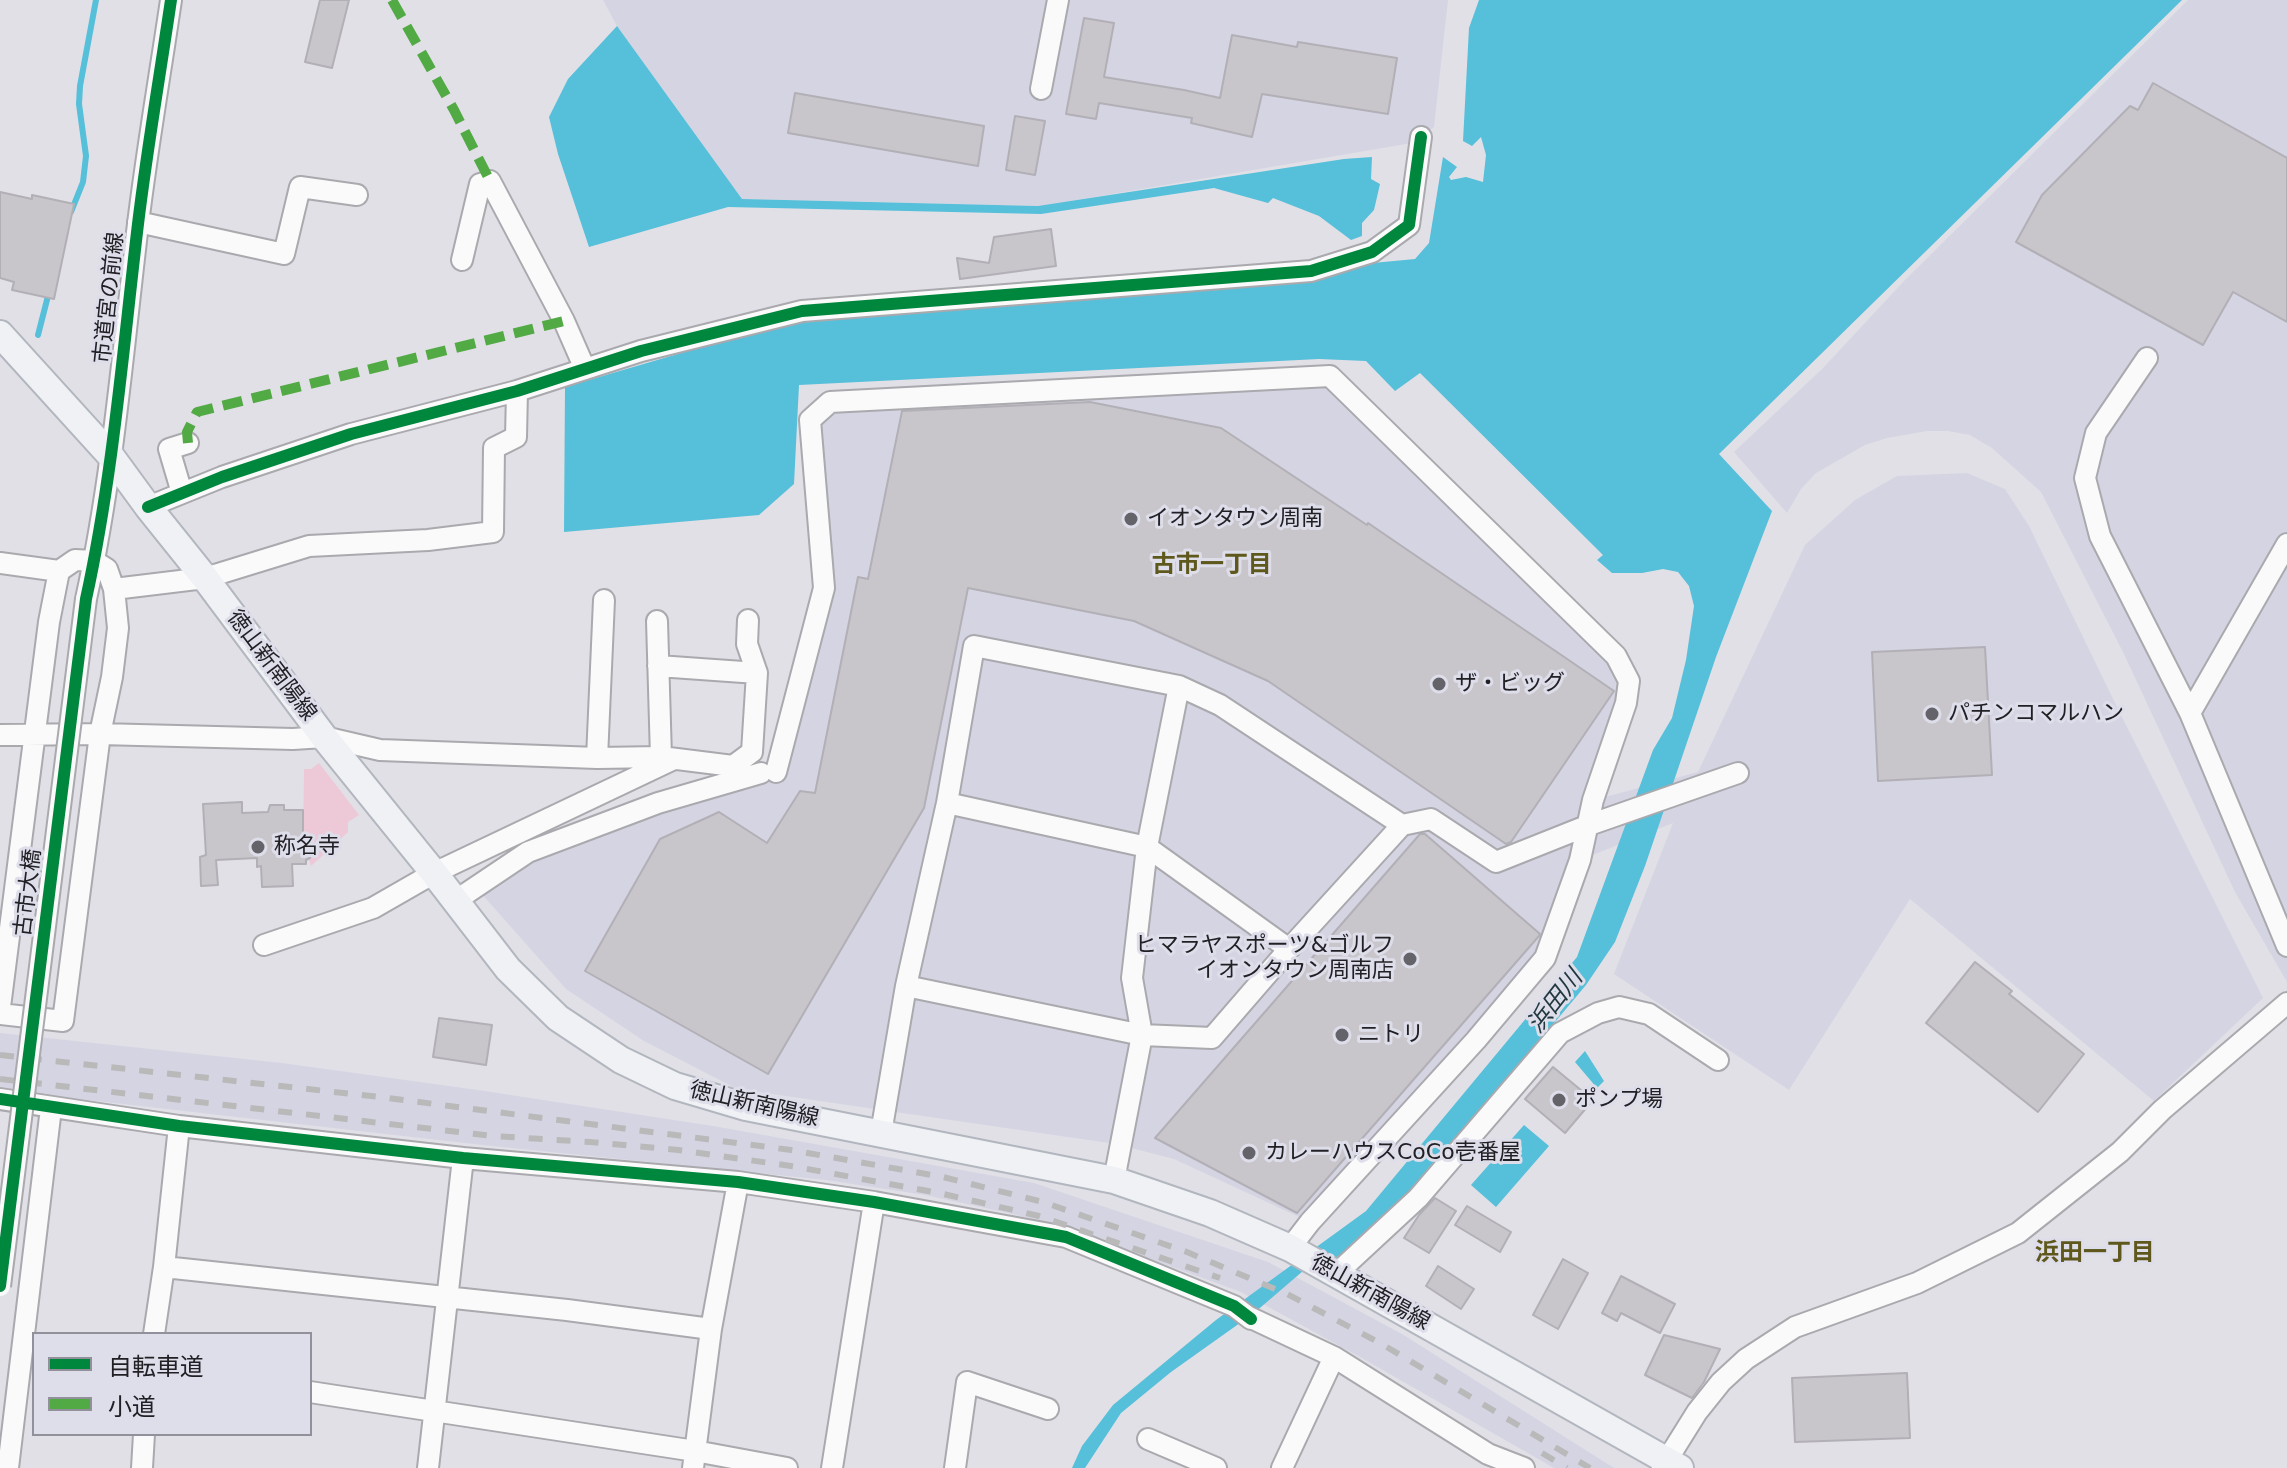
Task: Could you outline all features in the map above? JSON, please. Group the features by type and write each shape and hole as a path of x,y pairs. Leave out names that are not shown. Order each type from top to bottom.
{"main road":[{"name":"徳山新南陽線","path":"0,334 110,455 324,737 508,969 558,1018 621,1060 675,1086 746,1107 1114,1180 1210,1213 1296,1251 1670,1465"}],"street":[{"name":"市道宮の前線","path":"86,599 119,402 138,222 171,0"},
{"path":"1041,89 1058,0"},
{"path":"148,507 222,477 351,434 517,391 641,351 802,311 1311,271 1372,252 1409,225 1421,137"},
{"path":"462,260 480,184 490,181 564,321 585,369"},
{"path":"138,222 284,254 300,187 357,195"},
{"path":"2147,358 2096,433 2085,478 2100,536 2190,713 2287,946"},
{"path":"455,901 528,852 658,803 768,773 824,588 810,420 830,402 1330,376 1616,656 1629,681 1626,703 1593,800 1580,860 1545,958 1476,1040 1310,1222 1296,1251"},
{"path":"114,589 205,578 309,546 428,540 493,532 494,448 516,437 517,391"},
{"path":"182,493 169,449 188,443"},
{"path":"2190,713 2287,544"},
{"path":"0,563 59,571 75,560 94,561 107,569 114,589 118,628 100,734 63,1021 0,1014"},
{"path":"0,1007 49,622 59,571"},
{"name":"古市大橋","path":"0,1286 86,599"},
{"path":"597,758 604,600"},
{"path":"0,735 324,737 380,750 668,758 733,766 752,752 757,673 747,644 748,620"},
{"path":"657,621 658,666 668,758"},
{"path":"881,1133 906,986 947,803 974,646 1179,686 1220,705 1402,825"},
{"path":"658,666 757,673"},
{"path":"1114,1180 1142,1035 1132,978 1147,847 1179,686"},
{"path":"264,945 373,908 434,873 668,758"},
{"path":"906,986 1142,1035 1212,1038 1402,825 1431,819 1496,862 1589,825 1738,773"},
{"path":"947,803 1147,847 1289,949"},
{"path":"1670,1465 1697,1412 1721,1382 1746,1359 1795,1327 1917,1283 2018,1233 2120,1152 2162,1110 2287,1003"},
{"path":"1331,1271 1418,1198 1560,1033 1598,1013 1619,1007 1649,1014 1718,1060"},
{"path":"0,1099 179,1126 463,1158 738,1182 874,1202 1066,1237 1244,1314 1334,1357 1485,1461 1524,1468"},
{"path":"8,1468 28,1352 51,1108"},
{"path":"154,1332 179,1126"},
{"path":"428,1468 463,1158"},
{"path":"694,1460 711,1329 738,1182"},
{"path":"832,1468 874,1202"},
{"path":"164,1267 567,1310 711,1329"},
{"path":"1282,1468 1334,1357"},
{"path":"955,1468 967,1382 1048,1409"},
{"path":"312,1392 694,1460 787,1468"},
{"path":"142,1468 144,1436"},
{"path":"1148,1439 1216,1468"}],"shaded area":[{"path":"603,0 1448,0 1434,127 1412,143 1042,206 742,199 617,26"},
{"path":"2188,0 2287,0 2287,982 2235,892 2123,652 2041,492 1992,448 1970,435 1927,431 1865,445 1816,473 1801,489 1787,513 1734,452 1823,368 1904,281"},
{"path":"1330,376 1629,681 1594,800 1698,772 1805,545 1855,500 1897,476 1967,473 2005,489 2029,526 2263,998 2154,1101 1910,899 1789,1090 1614,974 1673,823 1580,860 1545,958 1310,1222 1174,1159 1116,1144 737,1089 644,1041 566,989 480,892 534,854 776,772 824,588 810,420 830,402"},
{"path":"319,763 359,815 348,822 348,832 311,866 303,840 304,769 311,769"},
{"path":"0,1033 282,1063 478,1090 713,1126 1034,1183 1268,1262 1402,1334 1614,1468 1554,1468 1241,1292 1082,1234 1013,1214 925,1195 826,1180 482,1145 0,1090"}],"water":[{"name":"浜田川","path":"1479,0 2182,0 1719,454 1772,511 1716,657 1645,866 1615,942 1586,985 1412,1193 1344,1254 1303,1271 1254,1313 1171,1372 1121,1413 1085,1468 1072,1468 1082,1446 1113,1405 1216,1320 1366,1211 1577,957 1653,750 1672,718 1686,660 1694,606 1689,586 1678,572 1663,569 1612,573 1597,560 1603,555 1420,373 1395,391 1366,361 1319,359 799,385 794,484 759,515 564,532 565,387 804,317 1415,259 1429,243 1443,157 1457,167 1449,177 1451,180 1466,177 1483,182 1486,155 1481,137 1472,146 1463,141 1469,28"},
{"path":"617,26 742,199 1038,206 1372,157 1371,179 1380,184 1374,210 1362,223 1362,236 1351,240 1319,216 1273,198 1268,203 1214,188 1041,214 728,207 589,247 549,117 568,79"},
{"path":"1585,1051 1604,1081 1597,1088 1575,1062"},
{"path":"1524,1125 1549,1146 1496,1207 1471,1185"}],"building":[{"path":"320,0 349,0 332,68 305,62"},
{"path":"1084,18 1114,23 1104,77 1220,98 1232,35 1297,47 1298,42 1397,58 1388,114 1262,94 1252,137 1191,123 1192,118 1099,103 1096,119 1066,114"},
{"path":"2153,83 2287,158 2287,322 2233,292 2203,345 2016,242 2042,195 2130,106 2138,110"},
{"path":"795,93 984,126 978,166 788,133"},
{"path":"1015,116 1045,121 1035,175 1006,170"},
{"path":"0,192 74,204 54,299 12,290 14,282 0,278"},
{"path":"1051,229 1056,266 960,279 957,258 989,263 994,237"},
{"path":"1090,402 1221,428 1368,523 1614,691 1511,842 1506,844 1268,681 1134,621 968,588 924,808 768,1074 585,971 660,839 719,812 767,843 800,791 815,793 858,577 868,579 902,411"},
{"name":"パチンコマルハン","path":"1985,647 1992,775 1878,781 1872,652"},
{"name":"称名寺","path":"242,802 242,813 268,812 270,805 284,805 284,810 303,810 303,840 310,840 310,858 306,864 292,864 293,886 262,887 261,866 257,867 257,858 216,860 218,885 201,886 200,857 206,855 203,804"},
{"path":"1420,834 1425,834 1539,936 1297,1213 1155,1138"},
{"path":"1975,962 2012,991 2009,994 2084,1054 2038,1112 1926,1023"},
{"path":"439,1018 492,1025 486,1065 433,1057"},
{"name":"ポンプ場","path":"1553,1067 1593,1100 1565,1133 1525,1099"},
{"path":"1435,1198 1456,1211 1429,1253 1404,1238"},
{"path":"1467,1206 1511,1232 1500,1252 1455,1225"},
{"path":"1563,1259 1588,1273 1558,1329 1533,1315"},
{"path":"1438,1266 1474,1289 1461,1309 1426,1286"},
{"path":"1621,1276 1675,1304 1660,1333 1621,1313 1617,1321 1602,1313"},
{"path":"1664,1335 1720,1349 1704,1382 1692,1398 1645,1375"},
{"path":"1907,1373 1910,1438 1795,1442 1792,1378"}],"waterway":[{"path":"71,212 83,182 86,156 79,104 80,86 96,0"},
{"path":"38,335 49,292"}],"railway":[{"path":"0,1055 380,1097 791,1150 943,1177 1043,1202 1187,1252 1287,1294 1380,1343 1590,1468"},
{"path":"0,1079 493,1136 678,1150 791,1166 939,1193 1039,1216 1220,1278"},
{"path":"1542,1453 1567,1468"}],"marked path":[{"path":"392,0 490,181"},
{"path":"188,443 187,432 197,412 564,321"}],"cycle path":[{"path":"0,1286 86,599 110,459 142,196 171,0"},
{"path":"148,507 222,477 351,434 517,391 641,351 802,311 1311,271 1372,252 1409,225 1421,137"},
{"path":"0,1099 179,1126 463,1158 738,1182 874,1202 1066,1237 1234,1306 1251,1319"}],"place":[{"name":"イオンタウン周南","path":"1131,519"},
{"name":"ザ・ビッグ","path":"1439,684"},
{"name":"パチンコマルハン","path":"1932,714"},
{"name":"称名寺","path":"258,847"},
{"name":"ヒマラヤスポーツ&ゴルフ イオンタウン周南店","path":"1410,959"},
{"name":"ニトリ","path":"1342,1035"},
{"name":"ポンプ場","path":"1559,1100"},
{"name":"カレーハウスCoCo壱番屋","path":"1249,1153"}],"district":[{"name":"古市一丁目","path":"1212,566"},
{"name":"浜田一丁目","path":"2095,1254"}]}
